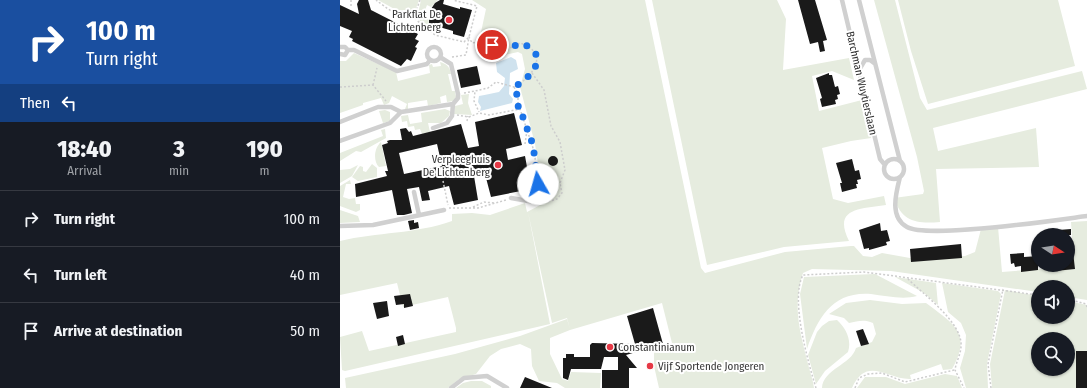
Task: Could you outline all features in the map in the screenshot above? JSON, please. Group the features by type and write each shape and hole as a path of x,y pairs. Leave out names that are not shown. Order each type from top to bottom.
{"lane":[{"name":"Barchman Wuytierslaan","path":"842,0 880,159 885,165"},
{"name":"Barchman Wuytierslaan","path":"859,0 900,161"},
{"path":"340,47 345,47 348,50 354,50 397,71 427,64 430,60"},
{"path":"432,47 440,49 440,57 436,61 430,60 427,53 432,47"},
{"path":"340,54 345,55 348,50"},
{"path":"432,128 447,123 452,116 453,104 458,98 451,64 440,57"},
{"path":"859,70 861,64 865,60 870,60 874,63"},
{"path":"340,122 378,107 385,107 401,112 453,104"},
{"path":"340,141 390,123 401,112"},
{"path":"900,177 891,179 886,176 884,170 885,165 892,159 900,161 903,165 904,171 900,177 894,206 900,220 907,227 920,231 947,231 1087,216"},
{"path":"414,192 419,215"},
{"path":"511,198 534,202"},
{"path":"340,226 372,225 446,209"},
{"path":"451,388 464,378 487,376 507,388"}],"path":[{"path":"350,0 351,6"},
{"path":"376,0 401,16 410,19 414,18 435,35 464,42 469,37"},
{"path":"414,18 420,0"},
{"path":"448,61 451,58 466,55 477,6 453,0"},
{"path":"458,94 488,88 496,82 514,87 528,79 536,66 537,56 530,46 520,43 506,50 483,41 472,43 469,37"},
{"path":"373,85 378,61"},
{"path":"532,73 544,90 552,126 560,142 565,170 560,183 562,193 557,199 546,202 536,192"},
{"path":"340,87 373,85"},
{"path":"373,85 387,102 385,107"},
{"path":"514,87 519,100 518,108 520,109 535,154 537,184 536,192"},
{"path":"475,91 474,101 479,113"},
{"path":"452,116 468,116 479,113 489,115 518,108"},
{"path":"467,121 468,116"},
{"path":"525,144 527,130"},
{"path":"558,160 562,159"},
{"path":"443,181 446,209 478,208 511,198"},
{"path":"537,184 545,181 549,184 560,183"},
{"path":"525,195 536,192"},
{"path":"473,207 486,201 495,203"},
{"path":"816,388 807,358 800,318 799,291 804,275 864,272 908,279 1003,289 1031,294"},
{"path":"908,279 948,317 959,331 961,346 955,370 964,388"},
{"path":"990,388 988,364 1003,289"},
{"path":"1075,301 1086,304 1087,307"},
{"path":"855,388 860,378 868,374 882,373 905,382 955,370"}],"shaded area":[{"path":"378,0 419,0 414,14 409,17"},
{"path":"421,0 438,0 431,7 427,5 423,16 428,17 433,31 432,32 417,18"},
{"path":"472,0 645,0 701,268 705,273 785,252 851,246 854,246 863,256 872,257 882,253 910,258 965,256 975,252 981,229 998,227 1002,272 1031,270 1031,272 1075,272 1075,228 1071,228 1071,222 1087,221 1087,300 1075,298 1075,280 1031,280 1031,291 891,271 812,269 803,273 798,297 798,319 814,388 659,388 654,366 654,352 673,347 662,303 570,330 550,338 550,354 562,379 568,381 571,372 601,373 600,388 565,388 557,383 539,381 532,366 531,349 520,344 501,349 490,356 476,374 459,379 448,388 346,388 345,378 455,354 520,336 567,319 570,329 567,318 552,323 528,212 550,324 345,371 342,370 340,337 362,331 369,351 456,332 456,328 448,297 403,307 397,283 340,295 340,241 410,231 438,225 452,221 452,214 472,213 490,215 525,203 527,212 544,203 535,144 520,87 525,69 522,54 518,52 495,57 478,46 486,9"},
{"path":"652,0 777,0 786,19 783,70 849,58 854,80 832,71 812,76 819,111 862,100 871,138 822,148 833,199 848,203 884,196 886,205 859,209 847,216 844,222 849,241 784,247 707,265"},
{"path":"874,0 895,0 920,98 927,110 1082,71 1087,89 933,128 938,151 1036,128 1039,167 936,169 940,222 917,222 906,217 901,212 894,198 923,194 924,191 917,157"},
{"path":"898,0 1058,0 1075,66 928,104 911,51"},
{"path":"354,53 396,72 398,81 430,73 429,65 432,64 433,67 441,66 440,62 448,66 450,69 451,74 448,74 452,91 455,91 456,97 454,101 447,102 446,95 440,97 441,103 428,106 427,100 408,103 408,109 405,109 407,104 392,96 389,103 384,105 381,98 363,103 363,105 340,113 340,61 346,61"},
{"path":"469,94 468,103 472,115 454,114 455,106 463,104 461,95"},
{"path":"445,109 450,111 449,116 441,123 428,123 430,132 422,134 420,129 415,130 414,126 408,127 407,121 402,122 401,116 408,115 410,124 422,122 421,113"},
{"path":"385,110 390,112 390,121 383,123 379,111"},
{"path":"385,129 386,138 361,152 356,151 340,161 340,153 383,136 381,130"},
{"path":"381,142 386,166 379,167 375,154"},
{"path":"372,164 377,168 377,177 358,181 352,177 360,166 363,167 363,171 366,172"},
{"path":"358,165 352,176 340,183 340,170 350,169"},
{"path":"350,180 351,184 346,184 343,197 349,199 355,198 356,204 360,204 360,210 356,212 340,206 340,186"},
{"path":"340,210 358,216 360,222 340,223"},
{"path":"875,274 917,296 900,298 871,294 858,294 847,297 829,308 822,317 816,326 807,349 800,294 804,277"},
{"path":"895,277 936,283 938,305 924,293"},
{"path":"942,283 998,291 1001,294 987,364 988,388 966,388 960,368 965,351 966,335 961,323 948,312"},
{"path":"1005,290 1031,295 1031,324 1075,324 1075,302 1087,305 1087,388 992,388 990,364"},
{"path":"870,300 902,304 926,303 944,317 957,330 960,337 958,356 952,369 943,370 941,364 910,375 911,379 871,371 864,373 858,378 852,388 822,388 827,376 832,371 849,359 856,348 872,342 876,334 873,323 858,321 849,323 844,318 829,314 846,303"},
{"path":"837,320 843,327 849,339 848,352 825,371 816,384 808,355 817,332 829,321"},
{"path":"945,374 957,376 962,388 857,388 865,377 886,377 905,384"},
{"path":"482,381 491,386 491,388 456,388 463,383"}],"water":[{"path":"511,57 516,60 518,69 510,73 509,94 513,99 512,103 480,111 481,107 478,102 479,96 499,92 504,86 505,78 497,72 496,63"}],"building":[{"path":"359,0 368,0 371,10 418,34 415,39 419,41 415,47 417,48 411,61 407,59 401,66 352,41 353,39 349,37 352,31 340,26 340,5 359,14 357,4"},
{"name":"Parkflat De Lichtenberg","path":"440,0 444,0 443,4 460,9 460,7 472,10 464,37 453,34 453,31 436,26 432,28 429,23 429,12 435,3"},
{"path":"798,0 815,0 827,40 823,41 825,51 820,52 818,42 810,44"},
{"path":"477,66 481,84 461,88 457,70"},
{"path":"829,73 829,75 832,75 835,87 838,86 840,94 837,95 838,99 835,100 836,104 822,107 820,99 822,98 816,78"},
{"name":"Verpleeghuis De Lichtenberg","path":"514,113 522,145 506,149 508,160 525,156 531,189 491,197 485,174 474,176 478,200 454,205 449,186 428,191 430,200 422,201 419,187 407,189 412,213 404,215 397,215 392,190 356,197 355,184 387,176 385,171 388,171 382,145 388,143 387,141 390,140 402,140 400,129 406,128 409,132 411,131 413,136 461,124 468,148 479,146 475,122","holes":["437,144 442,166 404,174 399,153"]},
{"path":"551,156 555,156 558,161 555,166 551,166 548,163 548,159"},
{"path":"852,159 855,171 859,170 861,179 857,180 857,188 842,192 840,183 842,183 836,163"},
{"path":"414,220 414,223 418,222 419,228 410,230 408,221"},
{"path":"880,223 881,231 887,230 890,241 886,242 887,245 869,250 869,248 864,249 859,230"},
{"path":"961,244 962,258 911,262 910,249"},
{"path":"1024,253 1024,257 1031,256 1031,271 1021,272 1021,266 1015,267 1014,263 1011,264 1010,254"},
{"path":"410,294 413,306 404,308 404,304 396,305 394,296"},
{"path":"387,301 389,316 377,319 373,303"},
{"name":"Constantinianum","path":"653,308 663,344 626,355 637,368 629,368 629,388 602,388 602,370 618,370 618,357 604,357 601,369 571,369 568,380 563,378 563,358 566,358 566,354 574,354 574,357 590,357 590,345 592,343 635,344 627,316"},
{"path":"863,329 869,344 861,346 856,331"},
{"path":"403,335 405,344 398,346 396,337"},
{"path":"1076,351 1087,351 1087,388 1076,388"},
{"path":"525,377 552,388 520,388"}],"place":[{"name":"Parkflat De Lichtenberg","path":"449,20"},
{"name":"Verpleeghuis De Lichtenberg","path":"498,165"},
{"name":"Constantinianum","path":"610,347"},
{"name":"Vijf Sportende Jongeren","path":"650,366"}],"route":[{"path":"492,45 506,50 520,43 530,46 537,56 536,66 528,79 514,87 518,94 518,108 520,109 533,145 538,184"}]}
